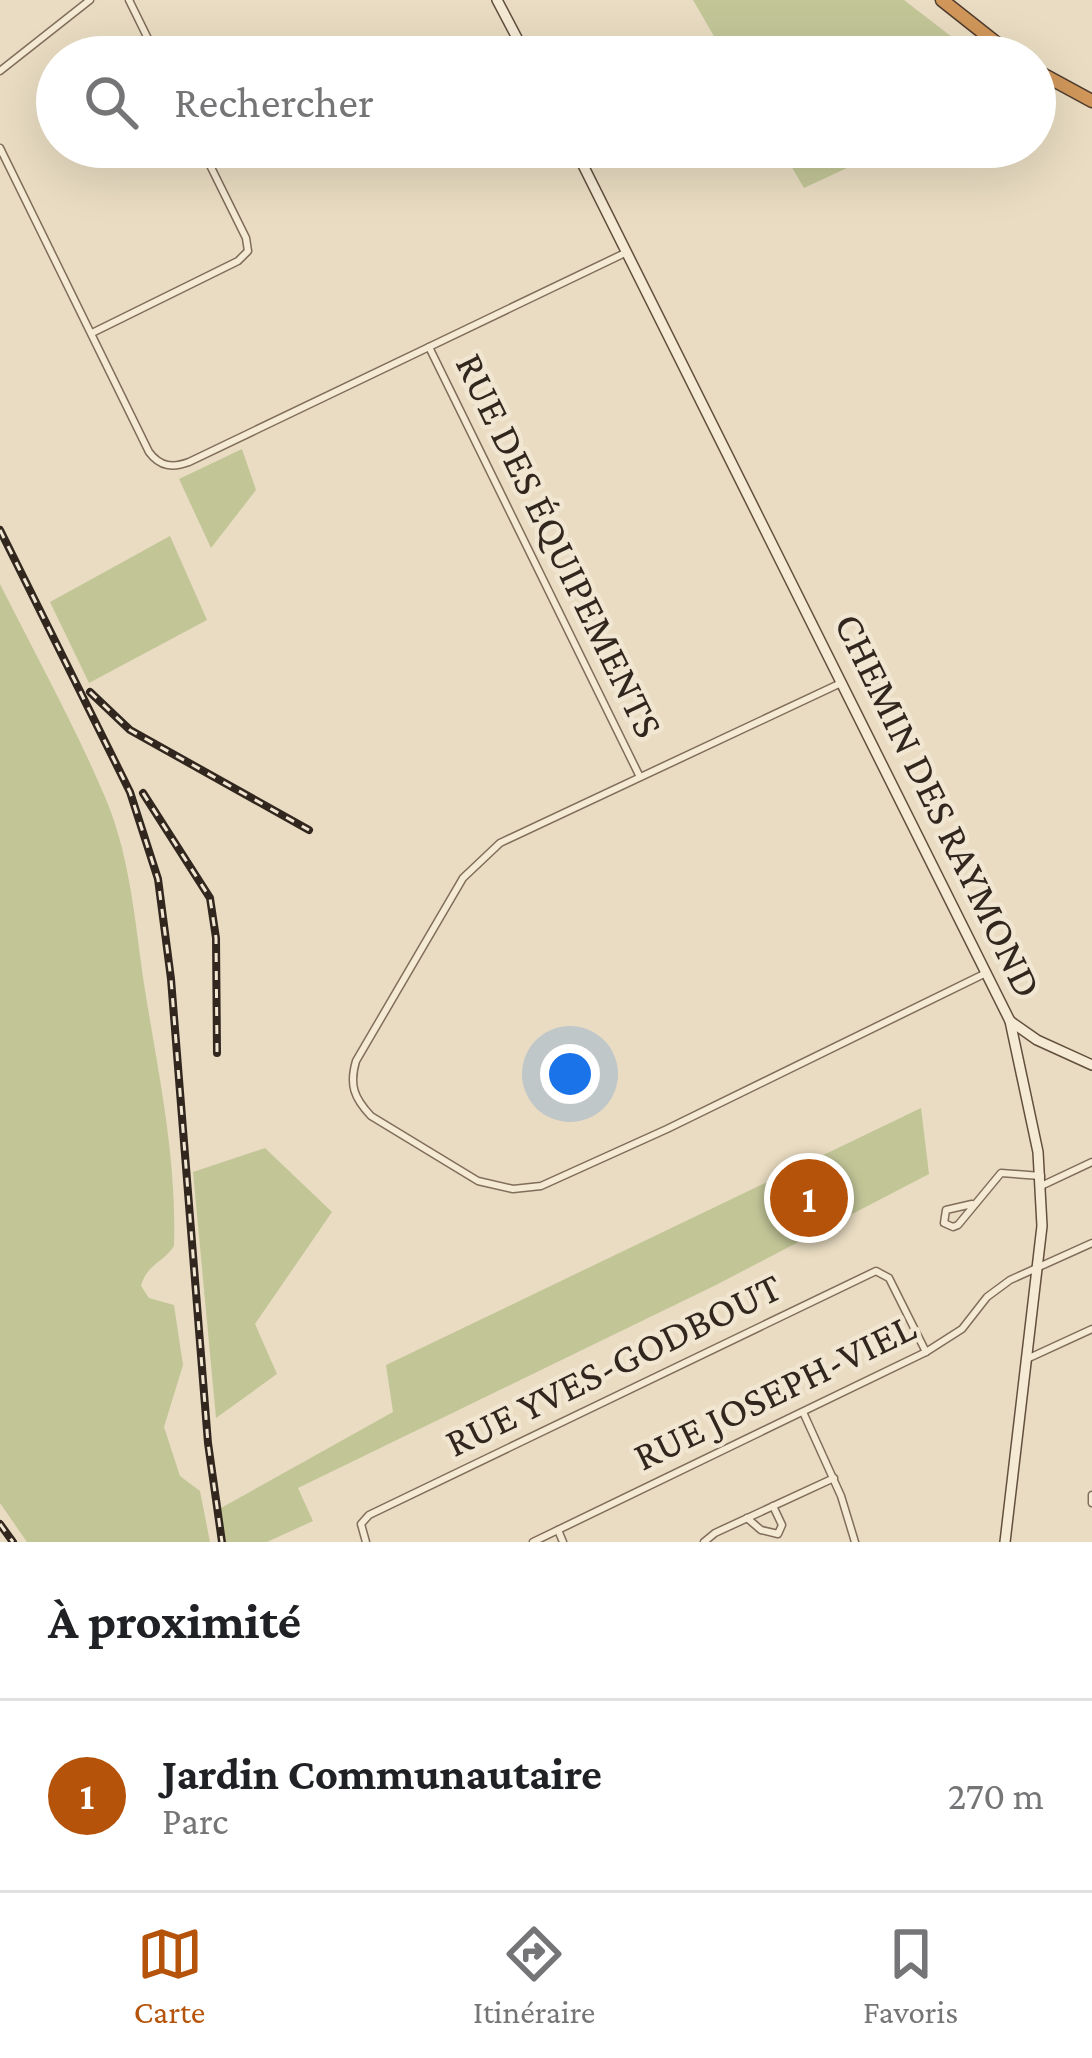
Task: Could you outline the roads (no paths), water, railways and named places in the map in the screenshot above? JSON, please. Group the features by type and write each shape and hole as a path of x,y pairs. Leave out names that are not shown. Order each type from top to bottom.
{"highway":[{"path":"941,0 987,36"},
{"path":"1056,81 1092,101"}],"street":[{"path":"44,36 90,0"},
{"path":"129,0 147,36"},
{"path":"497,0 516,36"},
{"path":"0,71 36,43"},
{"path":"0,148 149,452 170,466 206,454 429,347"},
{"path":"92,333 245,256 248,245 211,168"},
{"name":"CHEMIN DES RAYMOND","path":"585,168 1010,1021 1041,1181 1039,1269 1005,1542"},
{"name":"RUE DES ÉQUIPEMENTS","path":"628,251 429,347 639,775"},
{"path":"843,682 500,842 475,864 387,1004 356,1061 352,1088 358,1102 371,1116 478,1181 512,1189 541,1186 984,974"},
{"path":"1010,1021 1037,1040 1092,1065"},
{"path":"972,1204 946,1210 944,1223 958,1225 1000,1174 1041,1181 1092,1162"},
{"name":"RUE JOSEPH-VIEL","path":"533,1542 926,1352 962,1329 987,1297 1010,1280 1092,1243"},
{"name":"RUE YVES-GODBOUT","path":"365,1542 361,1524 369,1515 876,1271 889,1278 926,1352"},
{"path":"1029,1358 1092,1329"},
{"path":"802,1412 834,1478 855,1542"},
{"path":"704,1542 834,1478"},
{"path":"747,1518 767,1533 778,1534 782,1525 772,1506"},
{"path":"558,1530 563,1542"}],"railway":[{"path":"0,530 130,792 158,879 171,979 208,1443 222,1542"},
{"path":"90,692 130,730 309,830"},
{"path":"143,793 210,898 216,938 217,1053"},
{"path":"0,1524 13,1542"}],"place":[{"name":"Jardin Communautaire","path":"809,1198"}]}
